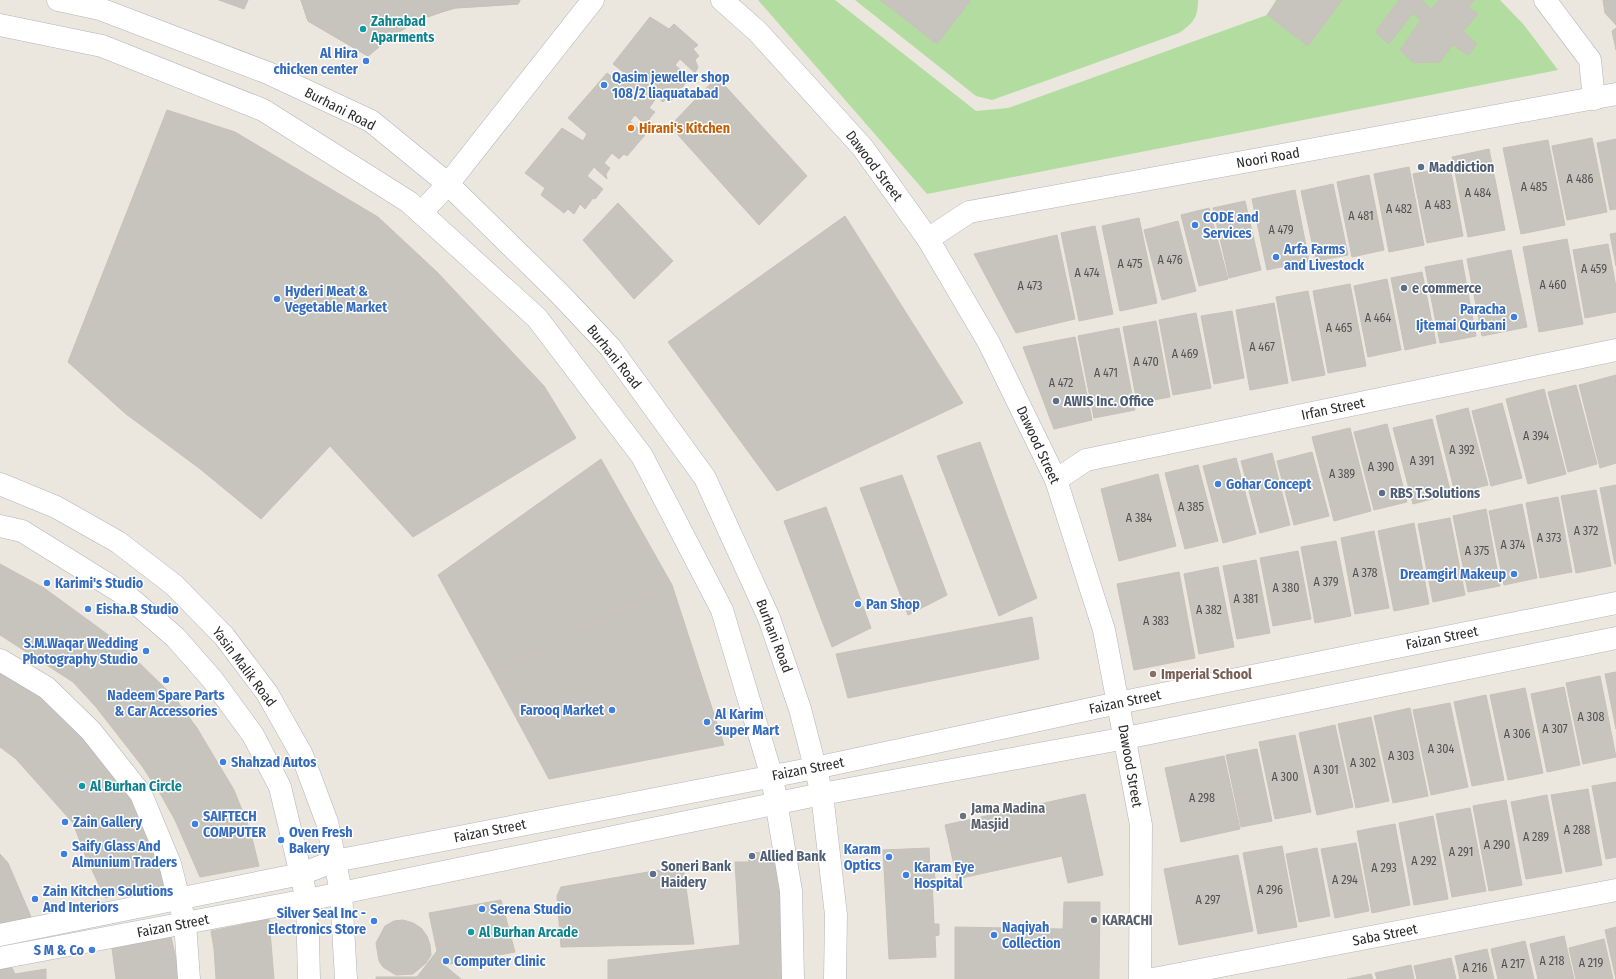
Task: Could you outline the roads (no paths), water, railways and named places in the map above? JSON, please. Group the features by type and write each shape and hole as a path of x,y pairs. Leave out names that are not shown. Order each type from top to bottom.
{"street":[{"name":"Burhani Road","path":"58,0 100,8 268,73 371,121 448,184 559,293 610,347 705,478 769,618 800,709 822,794 836,915 835,979"},
{"path":"422,213 448,184 593,0"},
{"name":"Dawood Street","path":"722,0 758,32 863,148 928,239 988,343 1056,480 1104,630 1126,738 1141,825 1140,979"},
{"path":"1545,0 1590,60 1594,99"},
{"path":"0,26 102,46 263,110 409,202 537,318 642,456 722,610 772,777 791,891 793,979"},
{"name":"Noori Road","path":"928,239 969,212 1616,94"},
{"name":"Irfan Street","path":"1056,480 1086,460 1616,350"},
{"name":"Yasin Malik Road","path":"0,484 56,507 118,542 174,585 224,636 267,693 302,755 327,822 341,892 346,979"},
{"path":"0,526 22,531 130,598 175,637 212,679 253,735 280,787 307,900 309,979"},
{"name":"Faizan Street","path":"0,935 301,874 335,861 772,777 1118,703 1616,602"},
{"name":"Faizan Street","path":"0,958 307,900 822,794 1126,738 1616,638"},
{"path":"0,660 47,688 91,731 141,794 170,864 185,923 189,979"},
{"name":"Saba Street","path":"1153,979 1616,890"}],"place":[{"name":"Zahrabad Aparments","path":"363,29"},
{"name":"Al Hira chicken center","path":"366,61"},
{"name":"Qasim jeweller shop 108/2 liaquatabad","path":"604,85"},
{"name":"Hirani's Kitchen","path":"631,128"},
{"name":"Maddiction","path":"1421,167"},
{"name":"CODE and Services","path":"1195,225"},
{"name":"Arfa Farms and Livestock","path":"1276,257"},
{"name":"e commerce","path":"1404,288"},
{"name":"Hyderi Meat & Vegetable Market","path":"277,299"},
{"name":"Paracha Ijtemai Qurbani","path":"1514,317"},
{"name":"AWIS Inc. Office","path":"1056,401"},
{"name":"Gohar Concept","path":"1218,484"},
{"name":"RBS T.Solutions","path":"1382,493"},
{"name":"Dreamgirl Makeup","path":"1514,574"},
{"name":"Karimi's Studio","path":"47,583"},
{"name":"Pan Shop","path":"858,604"},
{"name":"Eisha.B Studio","path":"88,609"},
{"name":"S.M.Waqar Wedding Photography Studio","path":"146,651"},
{"name":"Imperial School","path":"1153,674"},
{"name":"Nadeem Spare Parts & Car Accessories","path":"166,680"},
{"name":"Farooq Market","path":"612,710"},
{"name":"Al Karim Super Mart","path":"707,722"},
{"name":"Shahzad Autos","path":"223,762"},
{"name":"Al Burhan Circle","path":"82,786"},
{"name":"Jama Madina Masjid","path":"963,816"},
{"name":"Zain Gallery","path":"65,822"},
{"name":"SAIFTECH COMPUTER","path":"195,824"},
{"name":"Oven Fresh Bakery","path":"281,840"},
{"name":"Saify Glass And Almunium Traders","path":"64,854"},
{"name":"Allied Bank","path":"752,856"},
{"name":"Karam Optics","path":"889,857"},
{"name":"Soneri Bank Haidery","path":"653,874"},
{"name":"Karam Eye Hospital","path":"906,875"},
{"name":"Zain Kitchen Solutions And Interiors","path":"35,899"},
{"name":"Serena Studio","path":"482,909"},
{"name":"KARACHI","path":"1094,920"},
{"name":"Silver Seal Inc - Electronics Store","path":"374,921"},
{"name":"Al Burhan Arcade","path":"471,932"},
{"name":"Naqiyah Collection","path":"994,935"},
{"name":"S M & Co","path":"92,950"},
{"name":"Computer Clinic","path":"446,961"}]}
